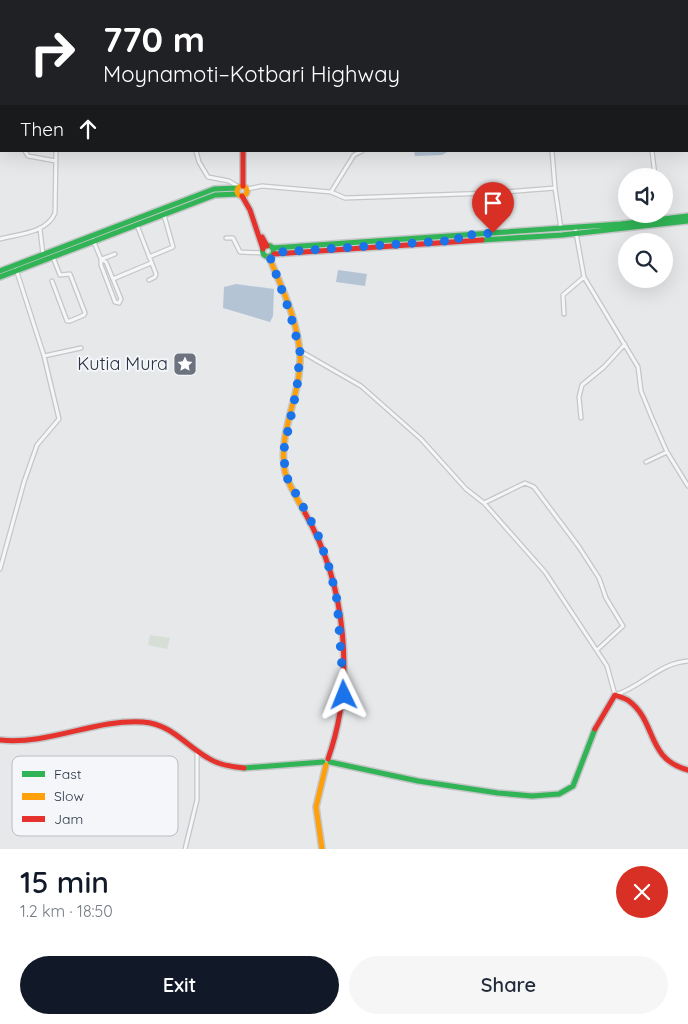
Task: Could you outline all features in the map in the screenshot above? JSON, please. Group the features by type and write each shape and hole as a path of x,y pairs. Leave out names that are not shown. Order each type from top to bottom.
{"main road":[{"path":"243,152 242,191 268,251 290,313 300,351 297,388 284,449 285,474 325,551 337,600 344,695 338,732 317,794 314,812 322,849"},
{"path":"0,277 43,255 92,238 214,189 242,191"},
{"path":"0,271 53,257 92,238 137,225 215,195 242,191"},
{"path":"673,217 688,216"},
{"path":"268,251 688,221"},
{"path":"458,238 561,228 575,230 621,223"},
{"path":"0,740 33,742 122,722 145,722 173,729 207,758 236,768 327,762 485,793 523,796 562,795 570,791 573,786 598,720 615,695 634,706 647,732 670,765 688,770"}],"street":[{"path":"26,152 28,156 56,161"},
{"path":"0,239 40,229 53,219 55,213 56,152"},
{"path":"196,152 207,176 229,181 242,191 262,186 331,192 345,198 491,193 555,188"},
{"path":"552,152 561,228"},
{"path":"652,152 654,168"},
{"path":"331,192 353,153"},
{"path":"150,258 173,247 164,215"},
{"path":"137,225 156,276 149,280"},
{"path":"40,229 43,255"},
{"path":"575,230 584,278 638,367 641,391 668,452 688,486"},
{"path":"92,238 115,302 119,303 121,299 113,279 106,262 101,259"},
{"path":"226,238 233,238 240,252 268,251"},
{"path":"101,259 115,254"},
{"path":"52,282 67,321 70,322 84,315 85,313 70,274 60,275 53,257"},
{"path":"113,279 152,263"},
{"path":"0,569 24,482 37,445 58,419 44,356 16,268"},
{"path":"564,314 562,295 584,278"},
{"path":"581,418 579,397 582,385 604,367 625,344"},
{"path":"44,356 81,348"},
{"path":"300,351 361,386 421,439 466,489 484,503 545,572 597,650 606,666 615,695 628,691 666,665 688,661"},
{"path":"646,462 668,452"},
{"path":"484,503 525,483 534,488 557,516 599,578 606,598 623,626 597,650"},
{"path":"185,849 197,800 197,751"}],"shaded area":[{"path":"150,635 170,638 167,649 148,645"}],"water":[{"path":"414,152 447,152 442,155 415,156"},
{"path":"338,270 367,274 365,286 336,282"},
{"path":"236,284 274,289 273,316 270,322 223,308 224,287"}],"traffic: fast":[{"path":"0,271 214,189 238,188"},
{"path":"0,277 215,195 238,194"},
{"path":"273,248 621,224 688,216"},
{"path":"482,240 562,235 688,221"},
{"path":"268,245 274,251 268,257 262,251 268,245"},
{"path":"330,762 418,781 498,793 532,796 559,794 573,786 595,729"},
{"path":"244,768 323,762"}],"traffic: slow":[{"path":"240,186 244,186 247,191 246,195 240,196 237,193 237,189 240,186"},
{"path":"269,257 289,305 299,342 300,370 284,442 283,457 285,472 305,513"},
{"path":"322,849 316,807 326,765"}],"traffic: jam":[{"path":"243,152 243,186"},
{"path":"242,196 250,210 263,249"},
{"path":"262,237 267,246"},
{"path":"274,254 482,240"},
{"path":"305,513 319,541 330,571 338,602 342,633 344,665 342,697 337,729 328,759"},
{"path":"595,729 615,695 624,698 638,710 658,749 665,758 675,765 688,770"},
{"path":"0,740 37,739 107,724 143,722 170,731 212,760 244,768"}],"place":[{"name":"Kutia Mura","path":"185,364"}],"route":[{"path":"344,695 337,600 325,551 317,532 285,474 284,449 297,388 300,351 290,313 270,257 280,252 379,247 459,240 458,236 493,233"}]}
